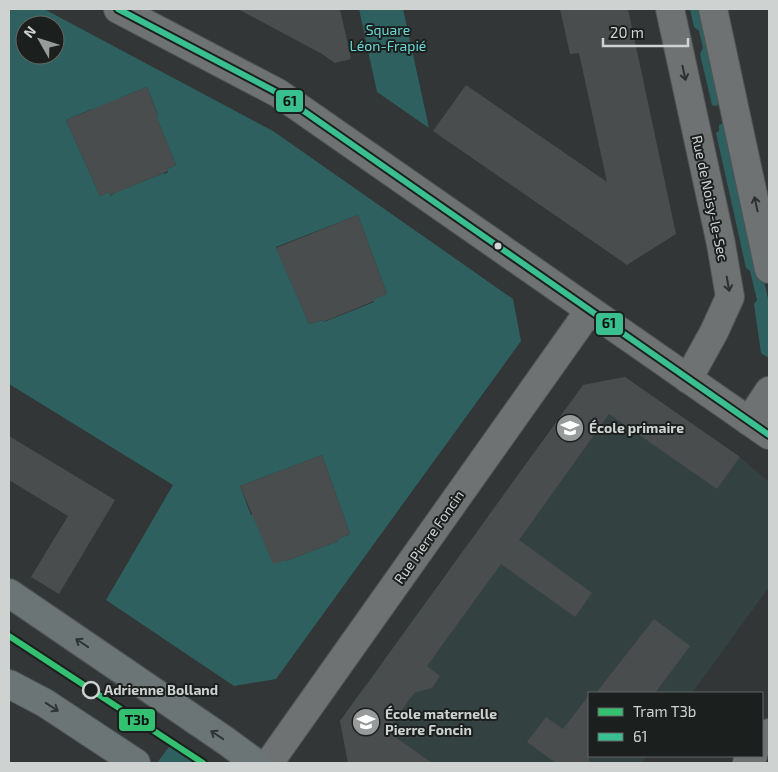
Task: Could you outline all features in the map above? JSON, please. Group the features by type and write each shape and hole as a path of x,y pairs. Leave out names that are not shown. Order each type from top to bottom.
{"main road":[{"path":"9,594 256,763"},
{"path":"9,684 45,703 136,763"}],"street":[{"path":"118,9 278,93 759,428 769,391"},
{"name":"Rue de Noisy-le-Sec","path":"670,9 721,244 730,297 714,332 688,379"},
{"path":"713,9 769,269"},
{"name":"Rue Pierre Foncin","path":"268,763 589,311"}],"shaded area":[{"path":"625,377 740,457 769,482 769,587 693,692 588,692 588,757 646,757 642,763 349,763 347,759 349,753 346,751 340,721 583,385"}],"green space":[{"path":"9,9 44,9 55,15 15,15 15,65 65,65 65,20 273,131 513,299 521,341 276,679 234,686 106,600 173,485 9,384","holes":["147,87 158,115 156,116 176,165 167,169 168,172 165,174 114,193 111,196 109,192 100,196 66,120 92,109 97,122 120,98","358,215 387,294 374,299 374,302 324,322 323,320 309,324 276,247","322,455 350,534 338,539 338,541 286,561 254,514 251,515 240,486"]},
{"name":"Square Léon-Frapié","path":"359,9 403,9 429,128 377,92"},
{"path":"690,9 704,9 724,103 715,106 712,105 700,54 703,48 699,31 694,27"},
{"path":"728,121 769,303 769,358 761,353 754,304 757,300 750,271 746,268 716,133 719,131 719,125"},
{"path":"174,740 210,763 157,763"}],"building":[{"path":"238,9 340,9 351,59 335,63 322,54"},
{"path":"560,9 628,9 676,234 627,265 433,131 466,85 607,182 579,53 570,54"},
{"path":"147,87 158,116 156,116 176,165 167,169 168,171 110,195 109,192 100,196 66,120"},
{"path":"358,215 387,294 323,322 323,320 309,324 276,248"},
{"path":"625,377 740,457 717,489 609,414 519,540 592,593 575,617 501,564 427,666 440,676 432,688 414,693 387,731 432,763 348,763 340,721 583,385"},
{"path":"9,436 115,500 59,594 31,577 68,516 9,480"},
{"path":"322,455 350,534 338,539 338,541 286,561 273,564 240,486"},
{"path":"654,619 690,646 656,692 597,692"},
{"path":"588,696 589,763 556,763 527,742 546,717 563,729"}],"tram line":[{"name":"T3b","path":"9,636 203,763"}],"transit line":[{"name":"61","path":"118,9 278,93 769,435"}],"place":[{"name":"École primaire","path":"570,428"},
{"name":"Adrienne Bolland","path":"91,690"},
{"name":"École maternelle Pierre Foncin","path":"366,722"}]}
